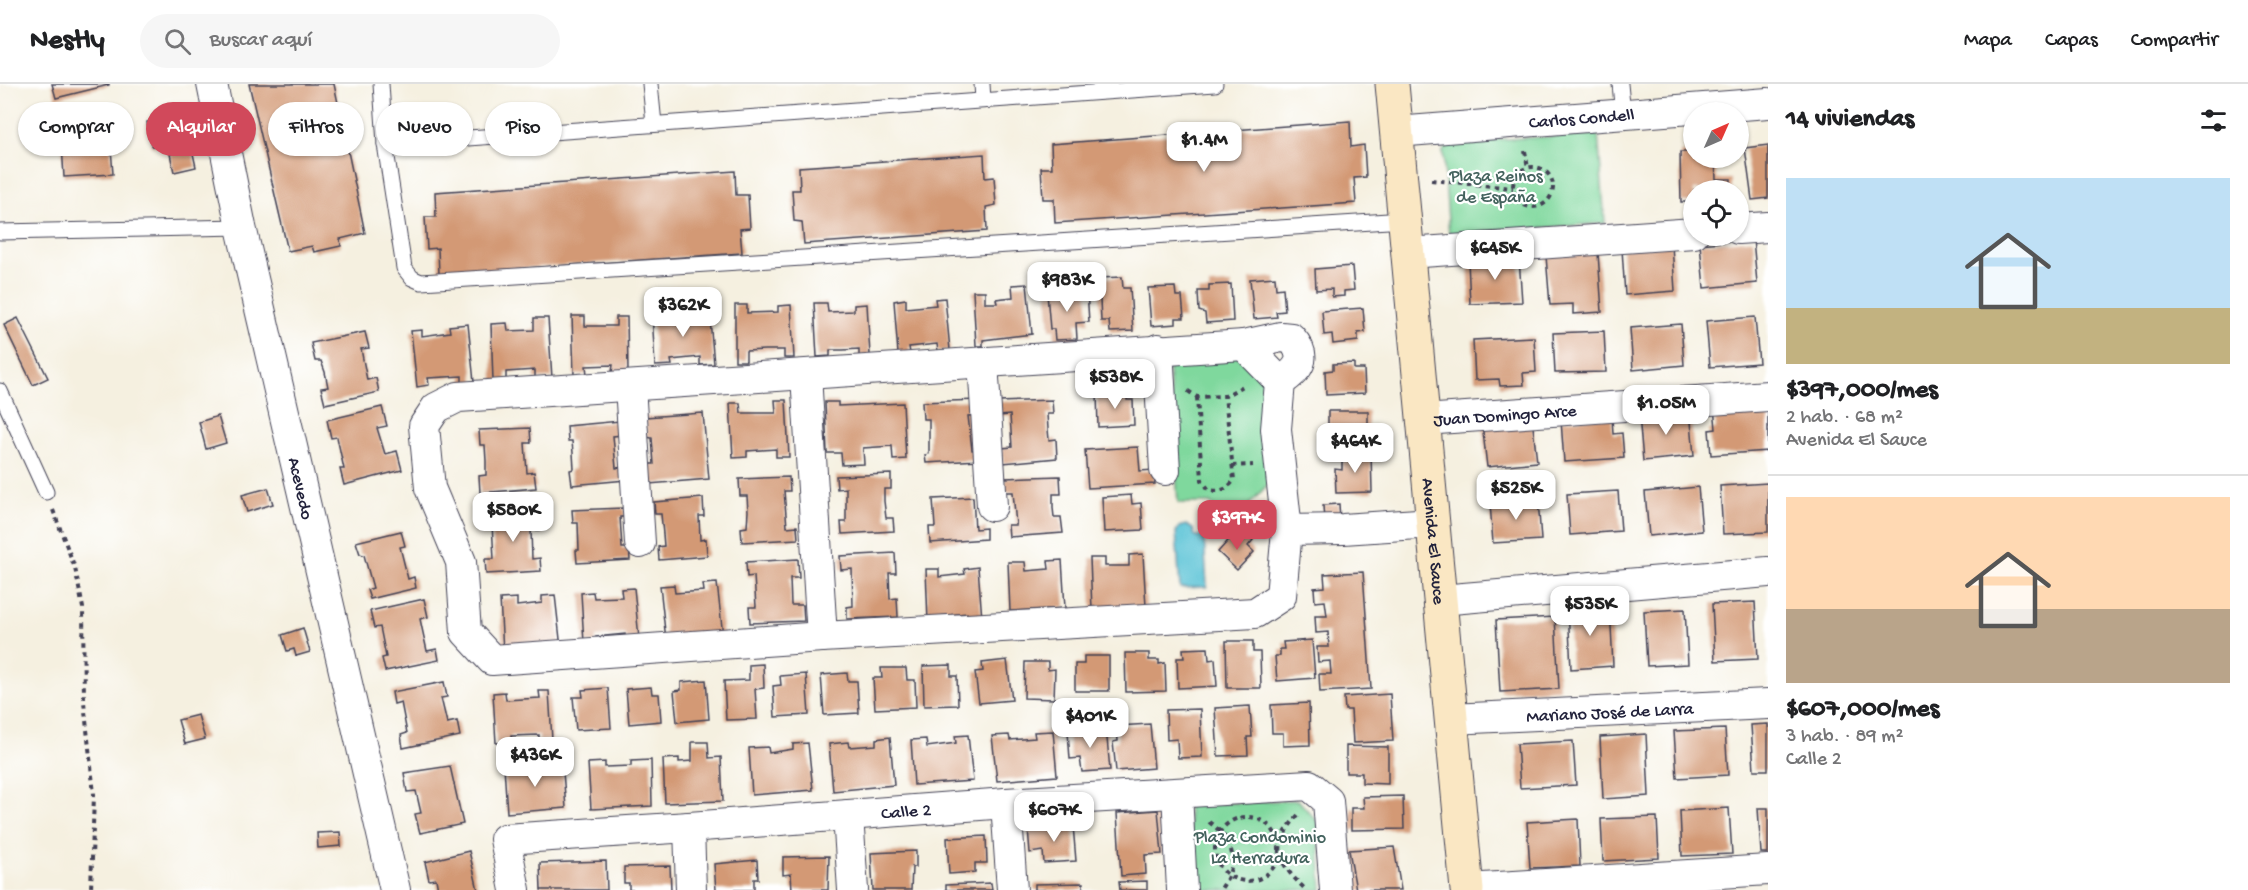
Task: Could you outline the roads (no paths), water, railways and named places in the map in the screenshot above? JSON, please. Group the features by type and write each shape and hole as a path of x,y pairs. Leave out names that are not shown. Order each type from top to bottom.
{"main road":[{"name":"Avenida El Sauce","path":"1392,84 1467,889"}],"street":[{"name":"Acevedo","path":"212,84 241,227 395,890"},
{"name":"Carlos Condell","path":"1396,132 1768,103"},
{"path":"1749,228 1768,227"},
{"path":"1408,253 1683,233"},
{"path":"1158,349 1166,470"},
{"path":"1158,349 1263,364 1276,429 1287,530 1281,596 1255,613 822,637 492,660 466,632 461,562 430,488 424,426 436,408 458,397 806,375 1158,349"},
{"path":"983,362 993,506"},
{"path":"806,375 822,637"},
{"path":"630,386 640,543"},
{"name":"Juan Domingo Arce","path":"1423,420 1768,396"},
{"path":"1287,530 1433,523"},
{"path":"1440,600 1768,572"},
{"name":"Mariano José de Larra","path":"1451,719 1768,704"},
{"name":"Calle 2","path":"515,890 505,839 1006,803 1313,789 1328,801 1335,890"},
{"path":"1177,796 1182,890"},
{"path":"1006,803 1012,890"},
{"path":"848,814 853,890"},
{"path":"689,827 691,890"},
{"path":"1467,889 1768,870"}],"lane":[{"path":"381,84 382,102"},
{"path":"650,84 654,124"},
{"path":"982,84 983,100"},
{"path":"473,138 1215,84"},
{"path":"1620,84 1623,115"},
{"path":"388,156 404,268 412,278 421,282 1404,220"},
{"path":"0,232 241,227"},
{"path":"0,391 46,492"}],"water":[{"path":"1186,525 1193,529 1195,536 1204,536 1207,587 1180,588 1176,532 1179,527"}],"park label":[{"name":"Plaza Reinos de España","path":"1496,185"},
{"name":"Plaza Condominio La Herradura","path":"1260,846"}]}
